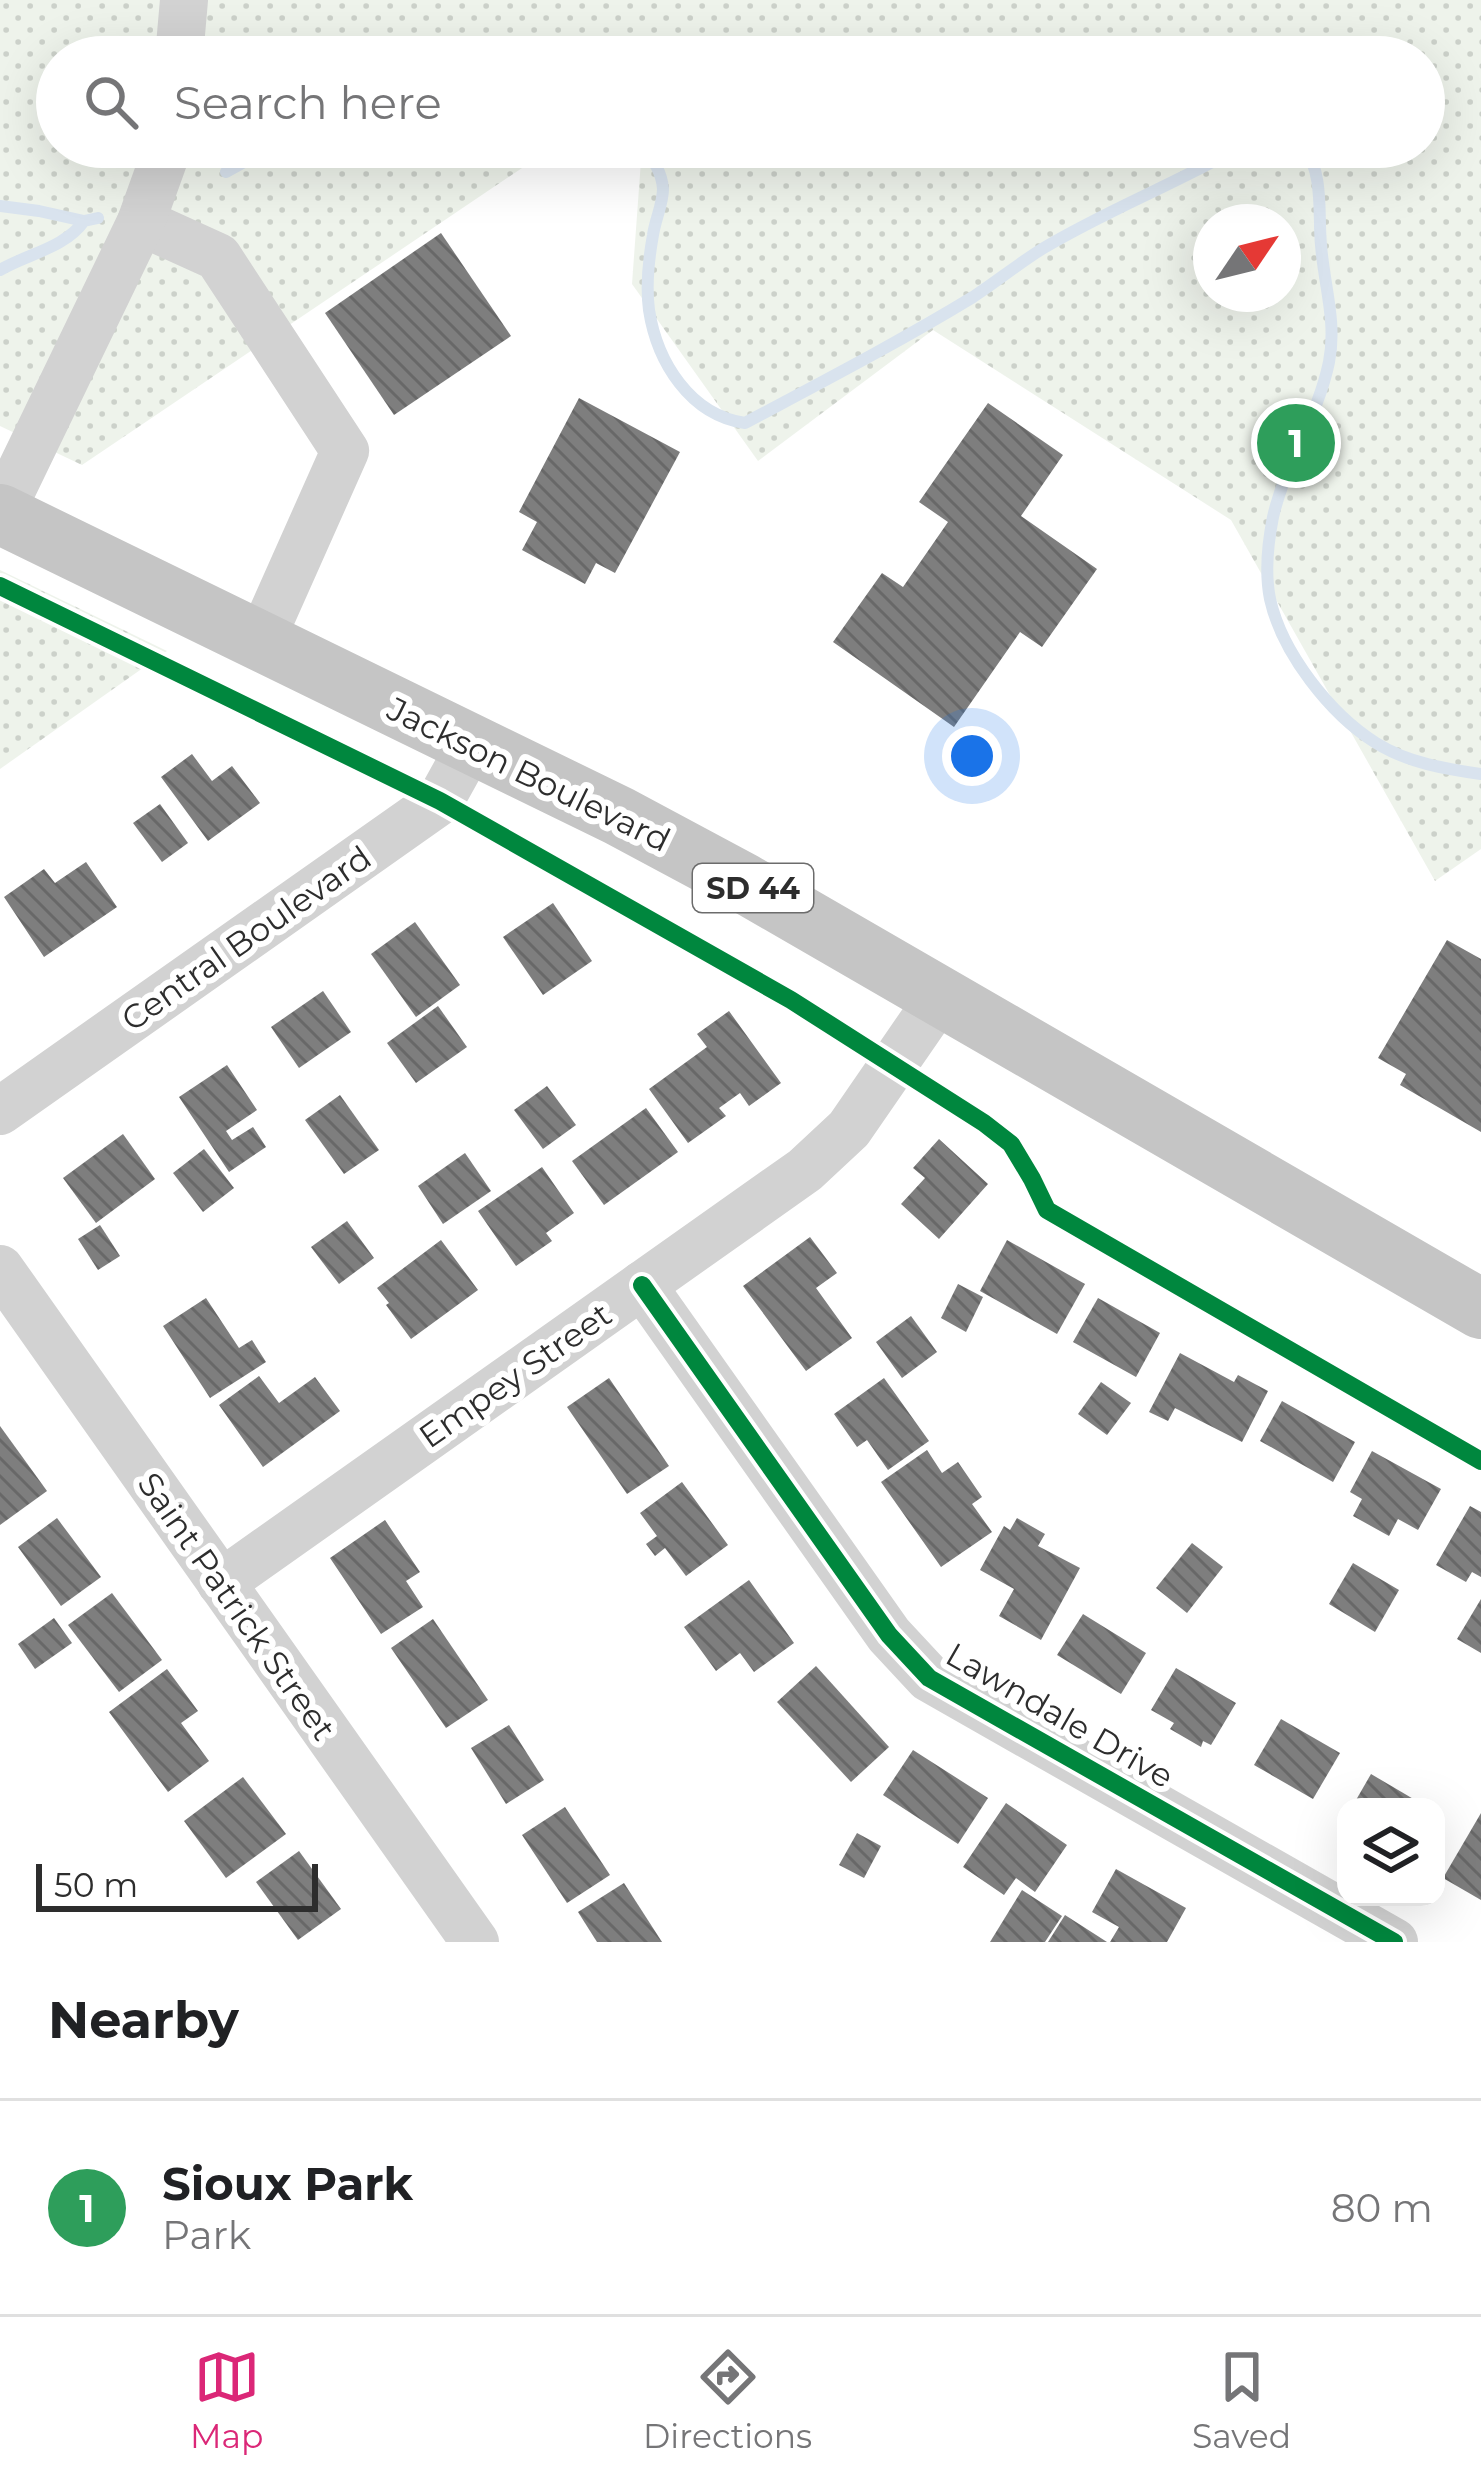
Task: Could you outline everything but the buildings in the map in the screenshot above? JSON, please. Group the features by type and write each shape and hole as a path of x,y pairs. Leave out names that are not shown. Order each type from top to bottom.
{"main road":[{"name":"Jackson Boulevard","path":"0,514 619,816 744,883 1481,1309"}],"street":[{"path":"181,36 184,0"},
{"path":"0,514 141,222 160,168"},
{"path":"141,222 218,257 345,451 260,641"},
{"name":"Central Boulevard","path":"0,1111 440,801 471,745"},
{"name":"Empey Street","path":"221,1583 805,1170 849,1129 940,997"},
{"name":"Saint Patrick Street","path":"0,1269 475,1942"},
{"name":"Lawndale Drive","path":"643,1285 889,1635 929,1678 1394,1942"}],"shaded area":[{"path":"0,0 1481,0 1481,849 1435,881 1231,520 933,330 758,461 632,284 640,168 1445,168 1445,36 36,36 36,168 522,168 82,465 0,426"},
{"path":"0,570 167,651 0,769"}],"waterway":[{"path":"226,172 233,168"},
{"path":"657,168 663,189 648,282 653,329 679,383 708,409 745,423 945,314 1066,235 1200,168"},
{"path":"1313,168 1331,347 1317,402 1273,517 1270,599 1297,661 1325,699 1359,731 1414,760 1481,774"},
{"path":"0,206 84,221"},
{"path":"0,270 56,244 84,221 98,218"}],"cycle path":[{"path":"0,586 440,801 791,1000 1011,1144 1047,1210 1481,1461"},
{"path":"642,1285 889,1635 929,1678 1394,1942"}],"place":[{"name":"Sioux Park","path":"1296,443"}]}
